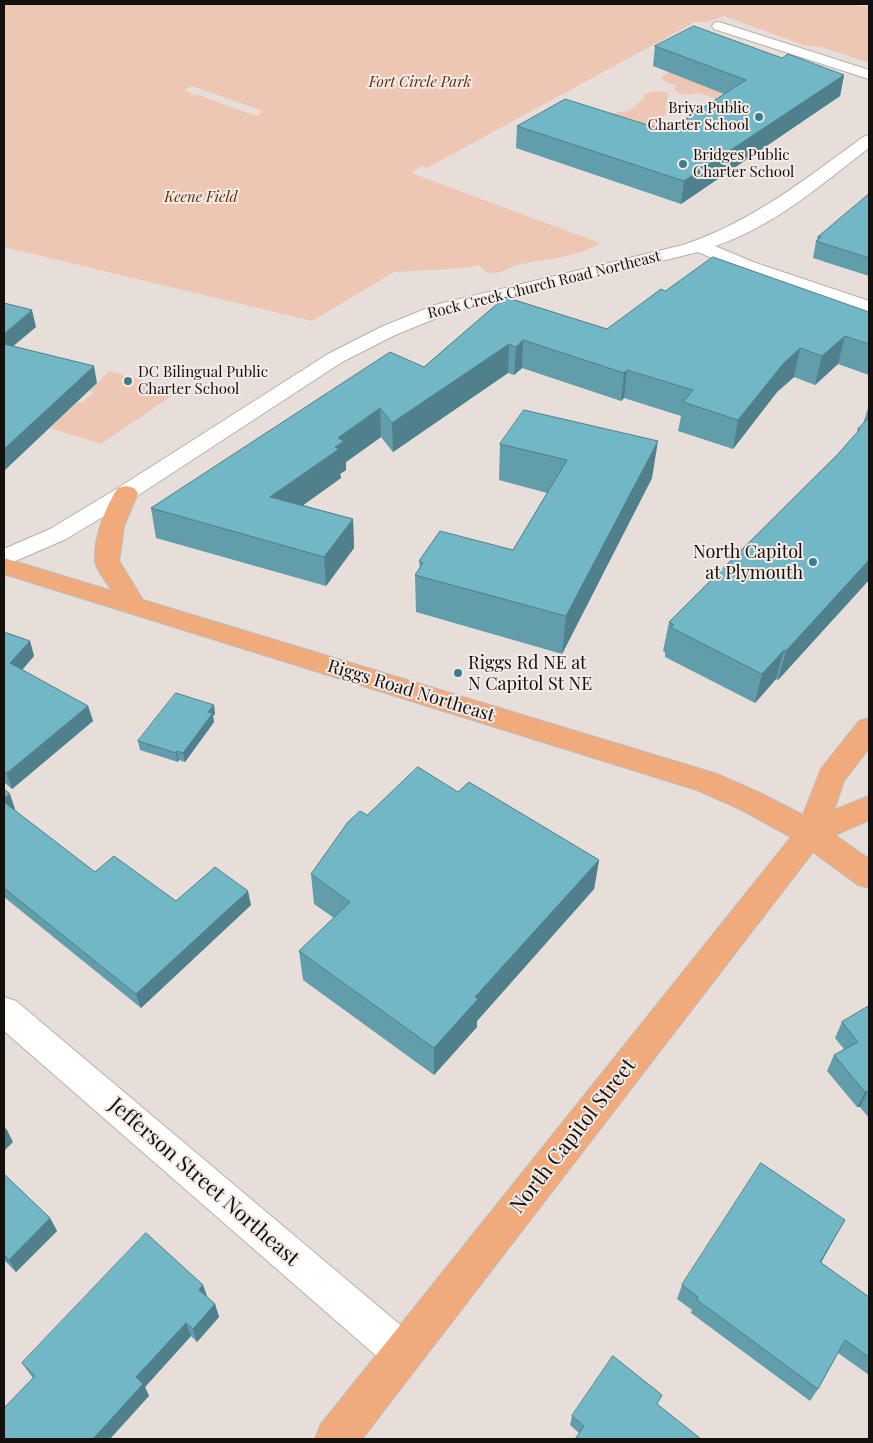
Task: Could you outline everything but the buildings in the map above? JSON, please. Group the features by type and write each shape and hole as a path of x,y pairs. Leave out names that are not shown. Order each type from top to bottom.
{"main road":[{"path":"126,493 112,526 107,561 134,606"},
{"name":"Riggs Road Northeast","path":"4,566 707,782 747,799 811,833 869,876"},
{"path":"811,833 831,777 869,728"},
{"path":"811,833 869,807"},
{"name":"North Capitol Street","path":"336,1439 811,833"}],"street":[{"path":"719,26 869,75"},
{"name":"Rock Creek Church Road Northeast","path":"4,558 58,534 367,340 404,323 481,298 699,246 730,234 763,218 869,140"},
{"path":"699,246 746,266 869,308"},
{"name":"Jefferson Street Northeast","path":"4,1011 403,1353"}],"green space":[{"path":"4,4 848,4 869,7 869,63 821,47 806,46 724,16 707,22 695,22 427,168 422,166 411,173 600,243 570,255 518,265 495,273 486,272 479,265 465,268 394,272 312,321 4,247","holes":["192,86 263,111 256,116 196,94 189,97 193,94 184,90"]},
{"path":"669,72 736,99 716,99 700,93 682,95 673,88 677,86 667,83 661,77"},
{"path":"664,91 670,96 668,96 665,108 668,111 654,129 609,117 614,113 629,111 645,97 643,96 650,92"},
{"path":"109,371 179,391 101,444 50,428 78,402 82,403 94,392 90,391"}],"place":[{"name":"Briya Public Charter School","path":"759,117"},
{"name":"Bridges Public Charter School","path":"683,164"},
{"name":"DC Bilingual Public Charter School","path":"128,381"},
{"name":"North Capitol at Plymouth","path":"813,562"},
{"name":"Riggs Rd NE at N Capitol St NE","path":"458,673"}],"park label":[{"name":"Fort Circle Park","path":"420,82"},
{"name":"Keene Field","path":"201,197"}]}
